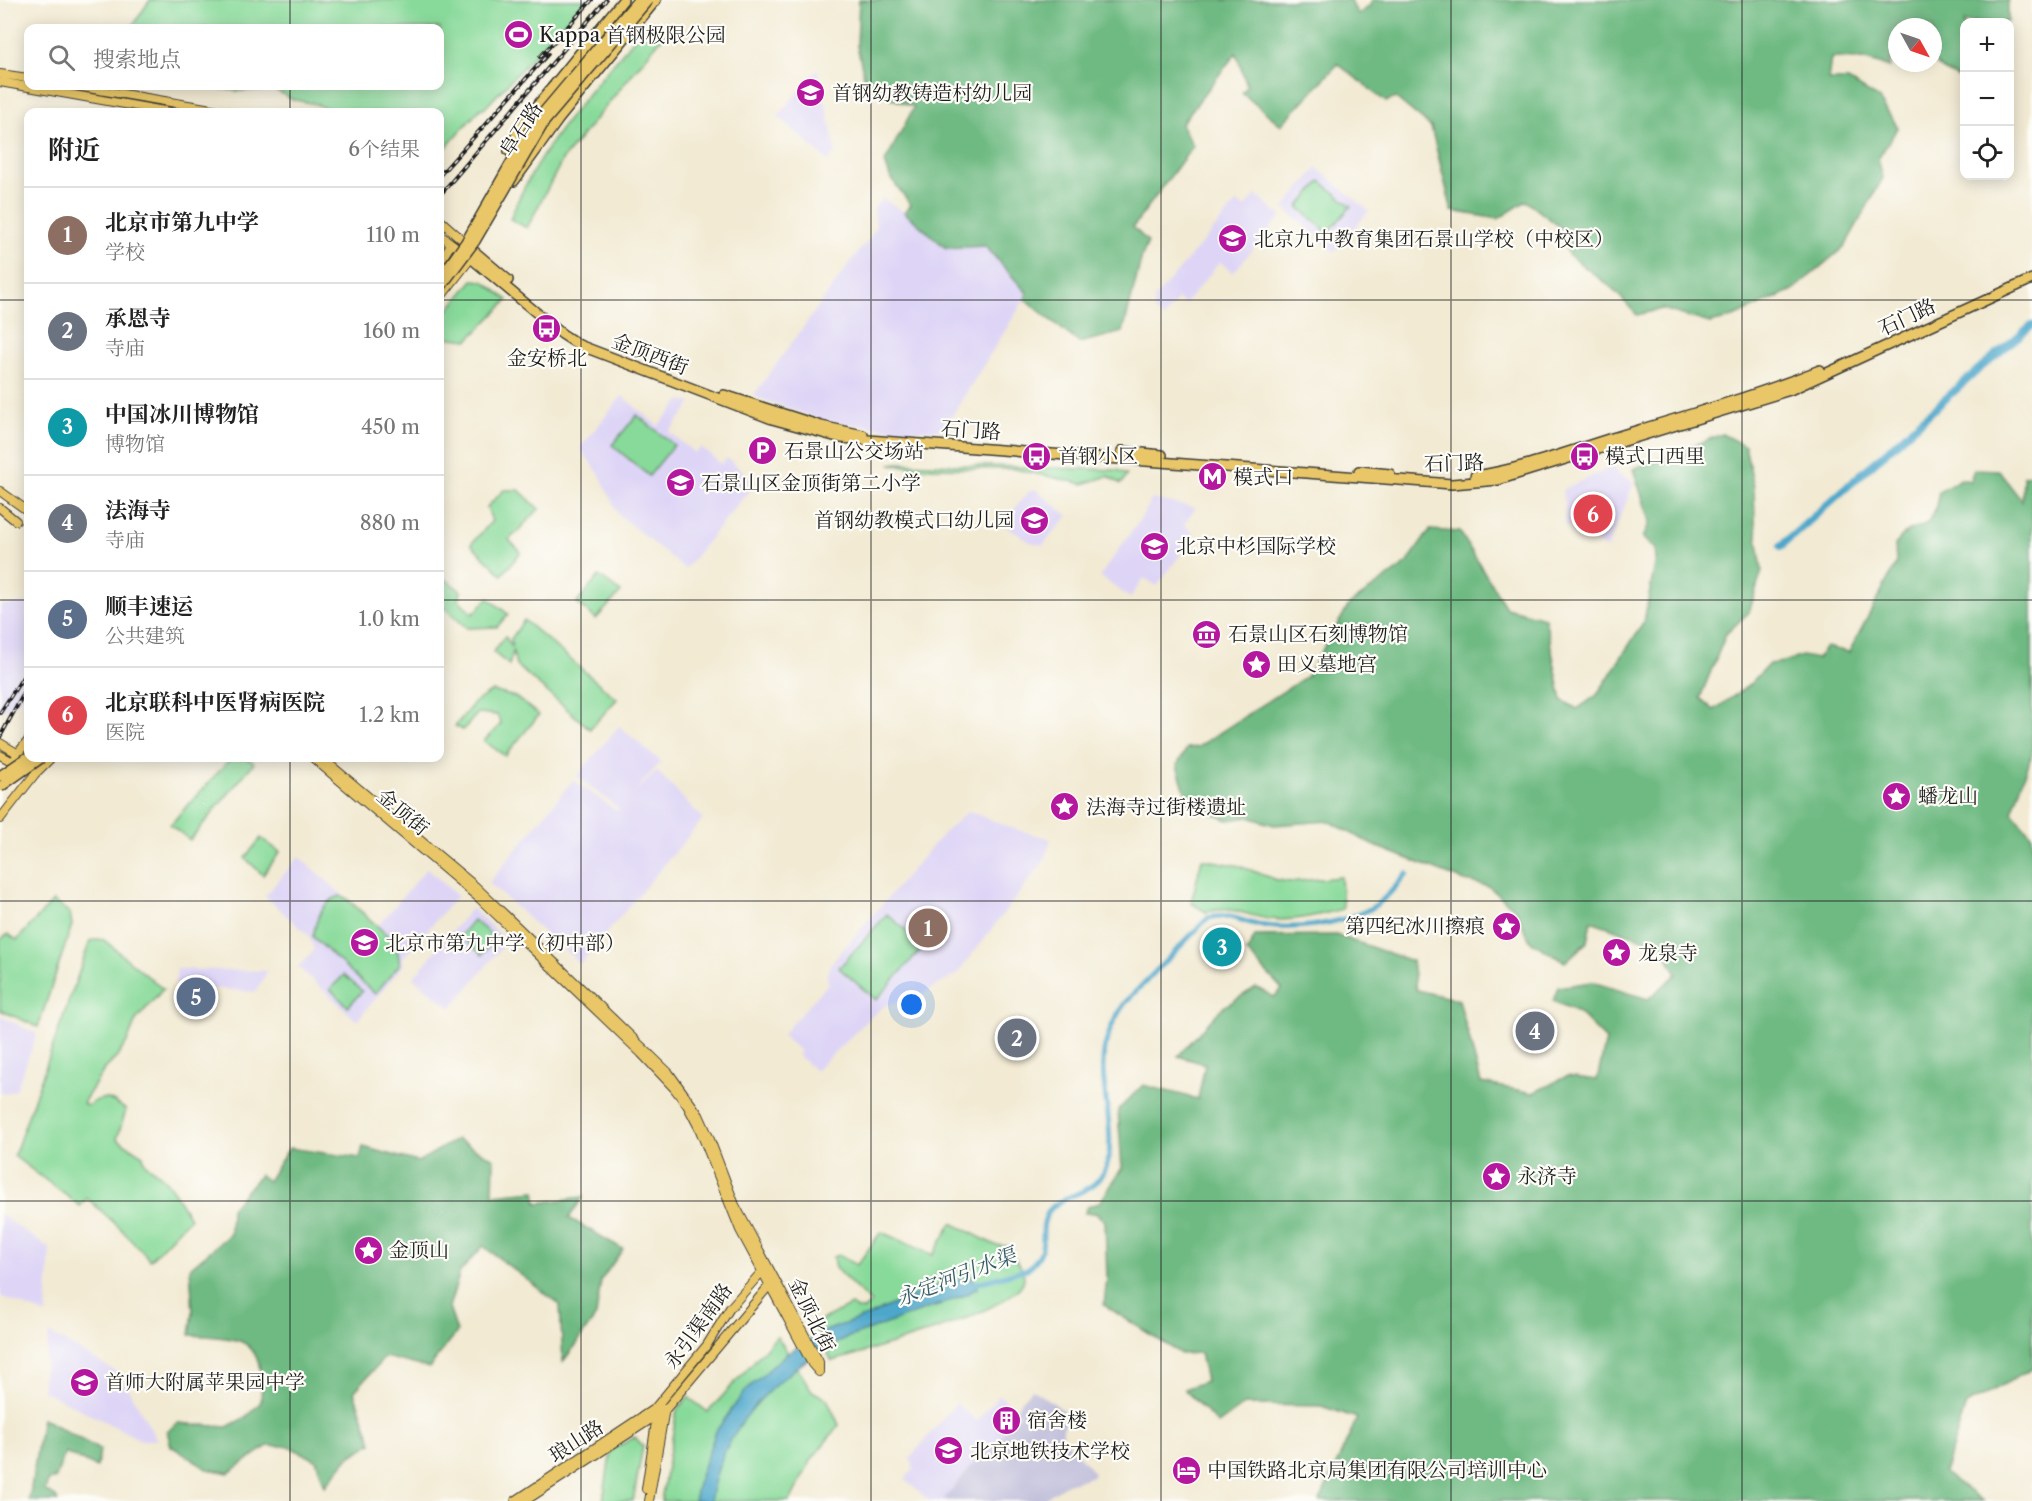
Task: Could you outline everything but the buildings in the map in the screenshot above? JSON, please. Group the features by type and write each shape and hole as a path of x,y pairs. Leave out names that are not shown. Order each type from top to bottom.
{"highway":[{"path":"509,151 520,127 623,0"},
{"name":"阜石路","path":"444,272 466,242 537,120 638,0"},
{"name":"阜石路","path":"444,284 475,241 545,121 648,0"},
{"path":"514,182 558,120 656,0"},
{"name":"金顶西街","path":"473,255 562,334 579,345 750,411 842,434"},
{"name":"石门路","path":"842,434 1125,452 1424,477 1475,476 1520,466 1782,385 1820,370 2032,272"},
{"name":"石门路","path":"842,434 1424,483 1452,484 1498,480 1790,390 2032,279"},
{"path":"0,776 24,760"},
{"path":"0,789 36,762"}],"main road":[{"path":"0,74 24,77"},
{"path":"0,82 24,86"},
{"path":"45,90 147,108"},
{"path":"100,90 205,108"},
{"path":"444,224 473,255"},
{"path":"444,238 473,255"},
{"path":"444,255 451,244"},
{"path":"444,285 464,261 473,255"},
{"path":"444,293 473,255"},
{"path":"0,491 24,508"},
{"path":"0,508 16,521"},
{"path":"0,743 24,759"},
{"path":"0,789 24,746"},
{"path":"0,755 37,772"},
{"path":"27,762 37,772"},
{"path":"0,819 47,762"},
{"name":"金顶街","path":"318,762 473,888"},
{"name":"金顶街","path":"327,762 473,888"},
{"name":"金顶北街","path":"473,888 644,1048 669,1073 687,1096 709,1137 735,1205 765,1268 814,1360"},
{"name":"永引渠南路","path":"656,1412 700,1354 730,1308 765,1268"},
{"name":"永引渠南路","path":"649,1501 665,1410 773,1281"},
{"path":"644,1501 656,1412 665,1410"},
{"name":"琅山路","path":"515,1501 656,1412"},
{"name":"琅山路","path":"525,1501 656,1412"}],"shaded area":[{"name":"首钢幼教铸造村幼儿园","path":"818,69 836,152 828,161 778,116"},
{"path":"1317,168 1369,211 1334,252 1284,208"},
{"name":"北京九中教育集团石景山学校（中校区）","path":"1256,195 1281,216 1233,273 1220,262 1185,304 1178,299 1164,318 1154,311 1154,299 1237,202 1245,208"},
{"path":"882,198 904,212 945,248 985,246 1027,293 943,430 897,430 825,421 753,396 858,252 870,239 876,226 874,208"},
{"name":"石景山区金顶街第二小学","path":"622,396 658,426 681,400 692,403 669,432 695,453 701,447 721,464 727,458 756,482 685,569 618,514 600,475 580,448"},
{"path":"1614,466 1618,473 1634,483 1607,549 1564,525 1565,502 1562,490"},
{"name":"首钢幼教模式口幼儿园","path":"1035,489 1068,516 1043,545 1030,542 1002,524 1028,492"},
{"name":"北京中杉国际学校","path":"1152,499 1196,508 1184,524 1195,535 1157,586 1144,578 1130,598 1100,576"},
{"path":"24,603 24,694 23,698 0,712 0,605"},
{"path":"619,726 661,762 630,797 657,771 703,819 580,964 489,883 573,780 617,811 619,809 577,776"},
{"path":"968,811 1014,829 1051,839 1044,861 956,975 911,1000 886,1005 815,1071 797,1054 800,1051 782,1035 828,984 827,974 830,965 942,835"},
{"name":"北京市第九中学（初中部）","path":"299,857 378,926 427,868 457,896 402,959 404,964 357,1021 298,967 314,950 309,936 265,896"},
{"path":"473,909 507,941 451,1008 413,978"},
{"path":"177,969 267,971 256,992 175,985"},
{"path":"0,1016 37,1034 16,1090 5,1094 0,1092"},
{"path":"0,1214 50,1249 46,1315 0,1296"},
{"name":"首师大附属苹果园中学","path":"49,1333 120,1374 157,1440 141,1440 42,1390"},
{"path":"1031,1389 1069,1415 1063,1428 1063,1437 1094,1473 1093,1476 1067,1484 1041,1501 942,1501 989,1445 992,1446 1020,1414 1015,1409"},
{"name":"北京地铁技术学校","path":"999,1395 1020,1413 992,1447 989,1445 942,1501 930,1501 905,1480 914,1468 910,1458 956,1403 977,1421"}],"green space":[{"path":"150,0 586,0 444,150 444,108 326,108 291,99 276,90 444,90 444,24 134,24"},
{"path":"859,0 1350,0 1358,14 1369,7 1372,0 2008,0 2008,18 1960,18 1960,78 1942,69 1942,18 1888,18 1888,66 1862,59 1831,58 1828,80 1848,80 1878,98 1898,127 1878,159 1883,178 1845,246 1793,290 1731,318 1710,323 1662,309 1637,315 1613,289 1568,254 1561,228 1526,201 1498,219 1452,211 1431,127 1396,98 1386,102 1338,64 1281,125 1242,93 1247,86 1236,53 1181,124 1193,146 1133,227 1148,242 1142,256 1123,332 1079,343 1025,299 1027,293 985,246 946,248 904,212 911,205 890,177 885,162 914,107 867,89 857,46"},
{"path":"654,25 664,35 563,159 527,228 510,219 536,166 552,141 645,26"},
{"path":"1321,181 1351,206 1328,233 1298,207"},
{"path":"473,280 483,281 508,300 468,340 444,337 444,315"},
{"path":"637,415 674,445 649,476 612,445"},
{"path":"1722,434 1745,446 1754,487 1755,521 1762,571 1749,612 1726,634 1700,698 1714,710 1749,685 1769,664 1802,656 1817,659 1826,647 1849,652 1896,564 1895,545 1908,530 1916,529 1928,522 1934,512 1939,492 1961,479 1970,481 1974,469 1998,470 2022,501 2023,476 2032,475 2032,754 2012,812 2032,836 2032,1369 1966,1405 1944,1473 1983,1501 1320,1501 1357,1418 1321,1406 1244,1405 1218,1424 1184,1389 1206,1381 1200,1353 1181,1354 1104,1305 1107,1278 1105,1221 1095,1213 1085,1213 1086,1208 1101,1201 1122,1168 1118,1110 1143,1085 1198,1099 1205,1064 1178,1056 1222,1008 1256,987 1274,997 1282,989 1247,952 1255,936 1336,935 1412,961 1416,990 1459,1000 1481,1083 1533,1093 1567,1076 1597,1080 1606,1040 1578,1012 1553,1001 1558,987 1592,982 1648,999 1677,974 1660,945 1591,921 1587,942 1565,962 1530,941 1515,909 1488,886 1465,881 1373,845 1329,821 1274,825 1248,817 1228,820 1189,805 1177,765 1187,748 1198,747 1307,676 1349,605 1407,563 1430,530 1460,532 1506,608 1545,618 1562,700 1577,709 1597,695 1644,622 1656,559 1655,548 1643,538 1650,521 1633,469"},
{"path":"890,464 1118,470 1127,475 1121,484 1108,476 1083,484 1015,469 920,468"},
{"path":"504,490 519,490 539,509 509,540 521,552 502,575 471,544 492,521 487,507"},
{"path":"599,576 621,592 596,619 577,603"},
{"path":"444,578 461,591 459,600 473,614 488,598 508,614 497,627 467,628 444,608"},
{"path":"524,620 617,699 590,729 516,665 513,652 509,665 493,652 505,636 512,647 511,639"},
{"path":"492,691 515,697 539,715 505,756 484,741 501,724 497,715 478,713 463,730 455,726 474,703"},
{"path":"227,762 254,763 190,840 170,825"},
{"path":"261,838 280,852 263,875 245,858"},
{"path":"1202,859 1240,866 1277,880 1290,882 1341,877 1343,909 1288,920 1261,918 1233,910 1206,912 1191,903"},
{"path":"340,896 346,898 396,943 400,964 375,994 313,937 320,912 328,903"},
{"path":"53,901 70,913 72,925 38,1027 0,1010 0,940 8,934 17,940"},
{"path":"887,914 924,946 876,1000 839,968"},
{"path":"473,920 496,938 482,955 460,936"},
{"path":"104,940 163,989 136,1020 127,1042 104,1070 83,1103 87,1106 98,1100 107,1099 126,1110 117,1139 143,1155 147,1165 168,1184 190,1218 150,1260 87,1198 80,1206 14,1156 90,941"},
{"path":"344,975 362,991 348,1007 330,989"},
{"path":"457,1139 494,1159 493,1195 535,1191 537,1203 583,1197 569,1218 623,1249 601,1280 596,1316 563,1362 560,1305 483,1246 460,1272 449,1307 457,1332 429,1368 385,1357 354,1392 372,1443 348,1458 325,1486 316,1460 288,1446 268,1446 229,1473 207,1469 171,1446 167,1431 178,1423 227,1427 246,1417 261,1402 260,1368 258,1360 249,1347 231,1339 190,1335 193,1312 190,1268 230,1234 231,1208 260,1175 268,1181 289,1148 360,1158 363,1147 418,1162"},
{"path":"952,1223 995,1245 1006,1246 1020,1265 1024,1278 1017,1290 998,1303 971,1316 906,1340 832,1361 813,1324 851,1305 864,1310 871,1303 835,1268 833,1257 838,1255 857,1265 881,1232 933,1255"},
{"path":"777,1336 812,1391 827,1399 839,1425 812,1459 790,1501 661,1501 677,1410 688,1397 708,1412"},
{"path":"42,1418 100,1450 97,1467 65,1453 55,1479 48,1480 45,1491 56,1497 58,1501 29,1501"},
{"path":"635,1437 643,1446 633,1501 603,1501 611,1450"}],"water":[{"path":"972,1276 977,1288 966,1295 844,1339 811,1357 780,1381 752,1409 727,1447 710,1501 694,1501 699,1479 716,1431 745,1391 786,1354 822,1332 870,1315 947,1282"}],"waterway":[{"path":"1781,546 1979,369 2032,325"},
{"name":"永定河引水渠","path":"971,1285 1027,1269 1040,1254 1043,1226 1049,1211 1054,1205 1092,1186 1104,1172 1108,1161 1110,1134 1103,1063 1105,1048 1116,1016 1128,1000 1208,918 1225,916 1258,925 1278,927 1330,923 1355,916 1372,908 1407,874"}],"railway":[{"path":"540,57 592,0"},
{"path":"444,190 606,0"},
{"path":"444,171 548,54"},
{"path":"0,713 24,675"},
{"path":"0,737 24,693"}],"place":[{"name":"Kappa 首钢极限公园","path":"518,35"},
{"name":"首钢幼教铸造村幼儿园","path":"811,93"},
{"name":"北京九中教育集团石景山学校（中校区）","path":"1233,239"},
{"name":"金安桥北","path":"547,328"},
{"name":"石景山公交场站","path":"763,451"},
{"name":"首钢小区","path":"1037,456"},
{"name":"模式口西里","path":"1584,456"},
{"name":"模式口","path":"1212,477"},
{"name":"石景山区金顶街第二小学","path":"680,483"},
{"name":"北京联科中医肾病医院","path":"1593,514"},
{"name":"首钢幼教模式口幼儿园","path":"1035,520"},
{"name":"北京中杉国际学校","path":"1155,546"},
{"name":"石景山区石刻博物馆","path":"1207,634"},
{"name":"田义墓地宫","path":"1256,664"},
{"name":"蟠龙山","path":"1897,796"},
{"name":"法海寺过街楼遗址","path":"1065,807"},
{"name":"第四纪冰川擦痕","path":"1506,926"},
{"name":"北京市第九中学","path":"928,928"},
{"name":"北京市第九中学（初中部）","path":"364,943"},
{"name":"中国冰川博物馆","path":"1222,947"},
{"name":"龙泉寺","path":"1617,953"},
{"name":"顺丰速运","path":"196,997"},
{"name":"法海寺","path":"1535,1031"},
{"name":"承恩寺","path":"1017,1038"},
{"name":"永济寺","path":"1496,1176"},
{"name":"金顶山","path":"368,1250"},
{"name":"首师大附属苹果园中学","path":"84,1382"},
{"name":"宿舍楼","path":"1006,1420"},
{"name":"北京地铁技术学校","path":"949,1451"},
{"name":"中国铁路北京局集团有限公司培训中心","path":"1186,1470"}]}
